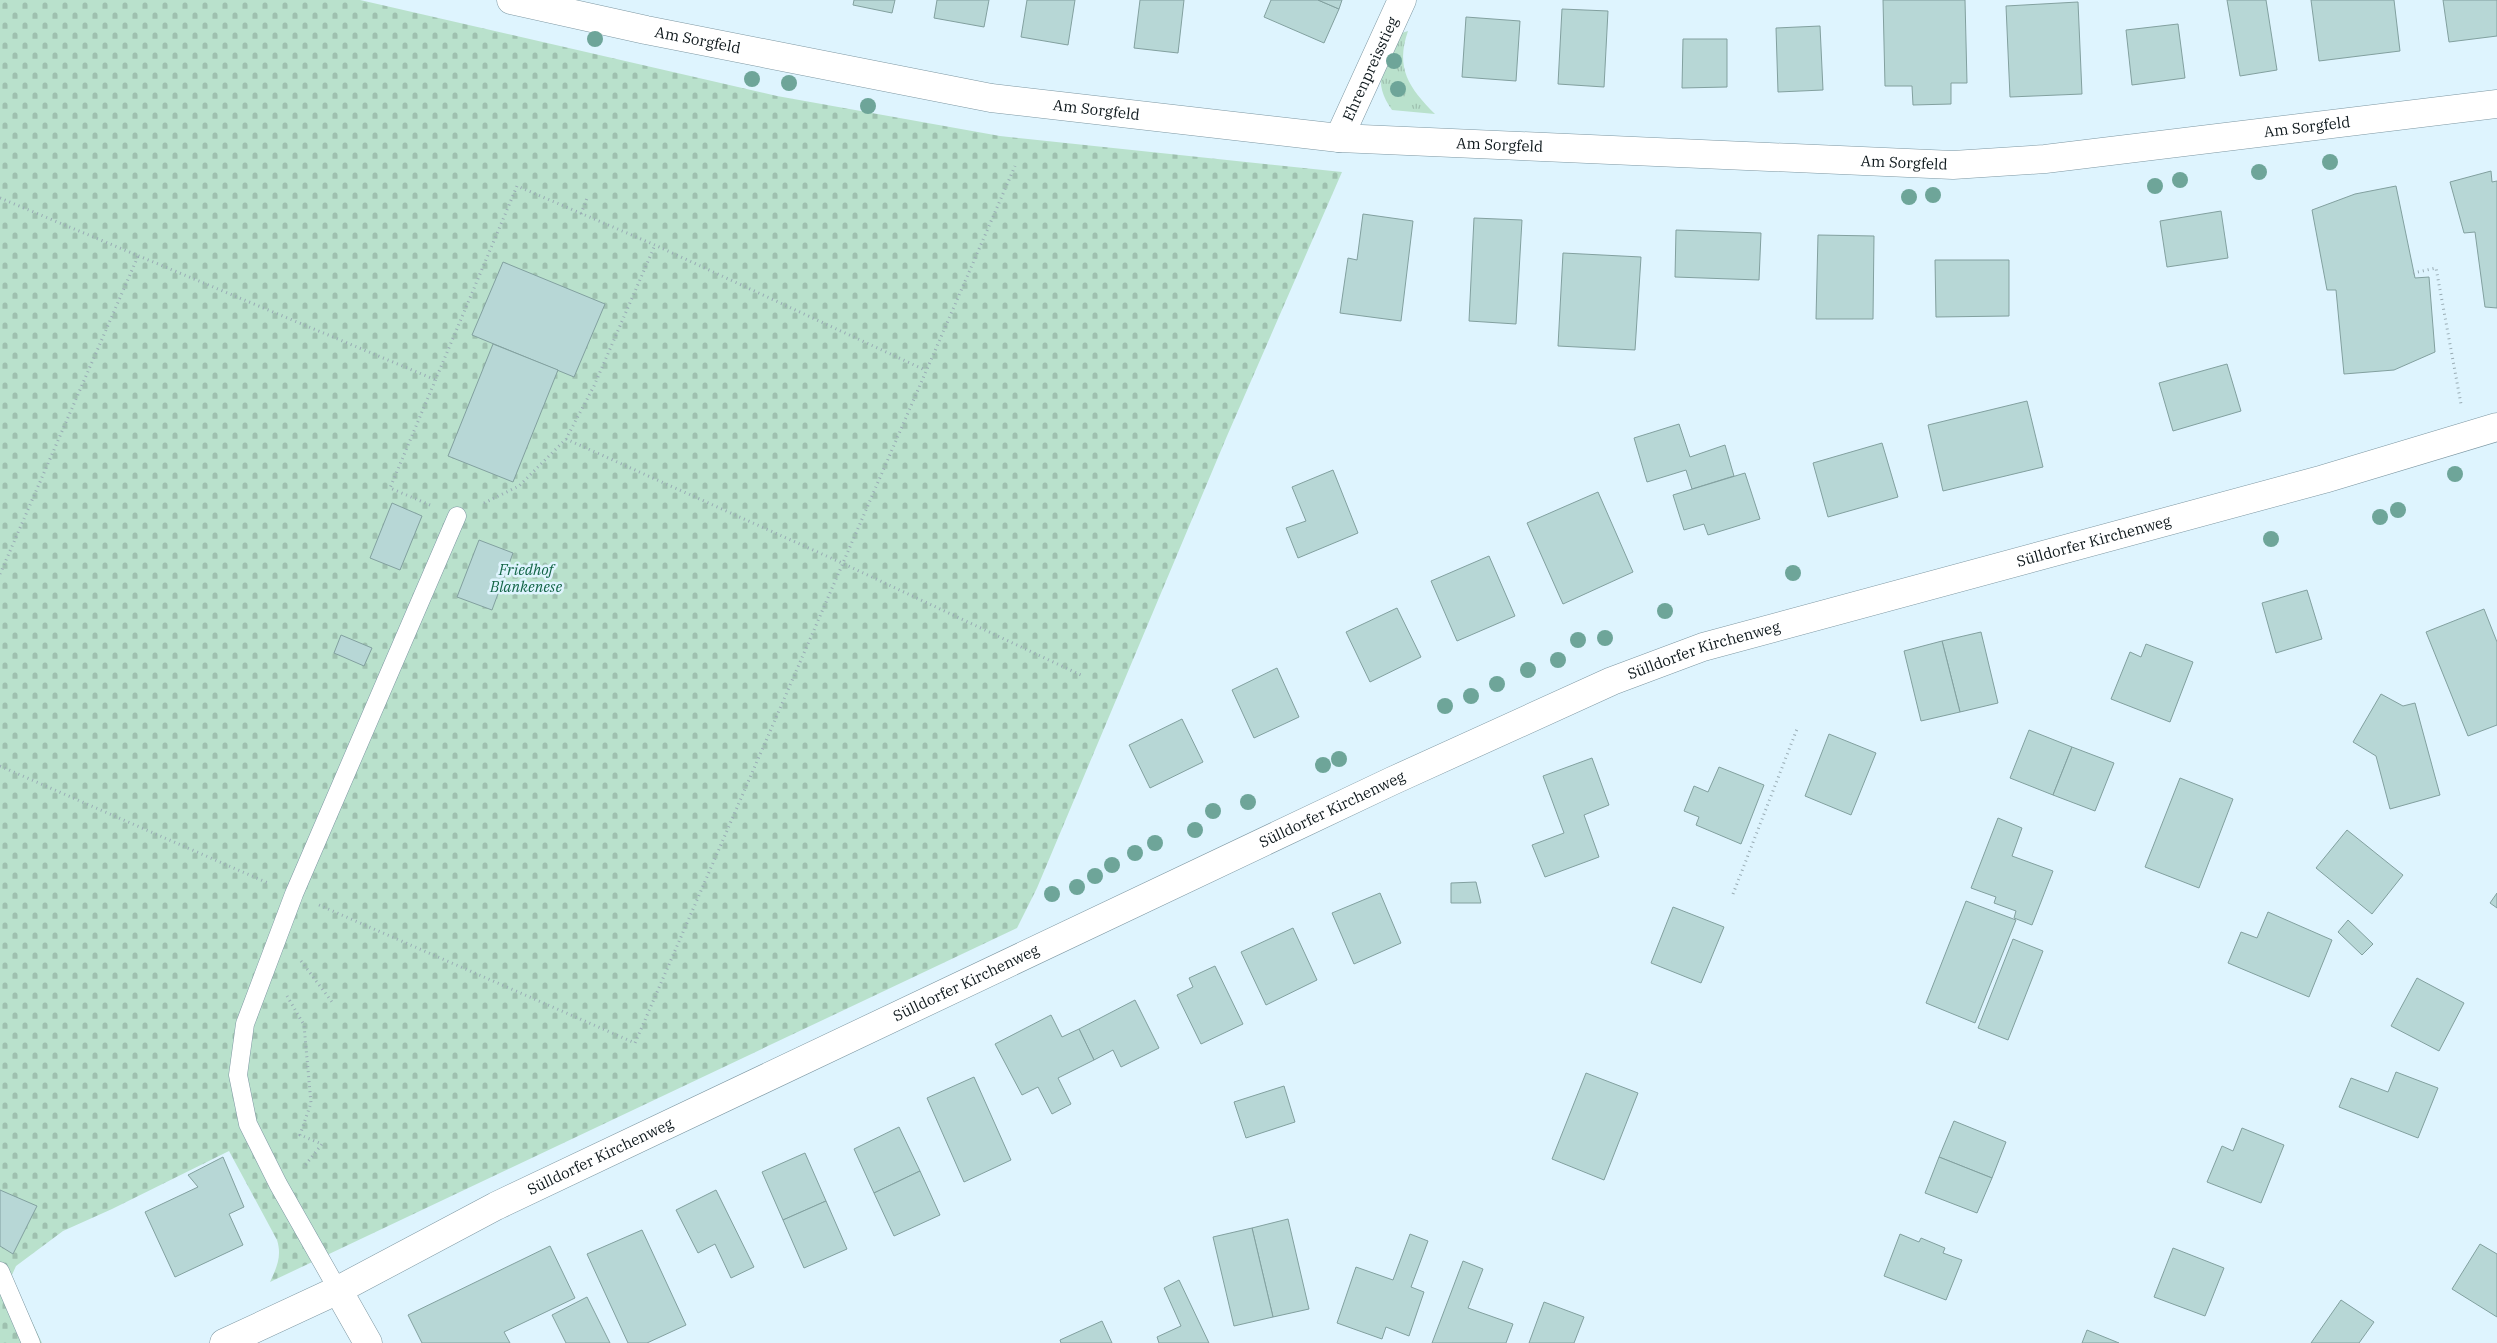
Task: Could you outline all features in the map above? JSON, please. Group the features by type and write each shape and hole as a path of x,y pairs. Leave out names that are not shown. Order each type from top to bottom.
{"street":[{"name":"Am Sorgfeld","path":"511,0 646,30 991,98 1339,138 1953,165 2045,160 2497,104"},
{"name":"Ehrenpreisstieg","path":"1339,138 1402,0"},
{"name":"Sülldorfer Kirchenweg","path":"224,1343 338,1290 505,1202 1392,781 1612,681 1703,647 2324,480 2497,427"},
{"path":"338,1290 368,1343"}],"lane":[{"path":"338,1290 278,1184 248,1124 238,1075 245,1024 294,894 457,516"},
{"path":"0,1270 31,1343"}],"path":[{"path":"635,1043 1015,166"},
{"path":"655,245 594,386 566,439 519,486 457,516 390,488 517,186 655,245 926,370"},
{"path":"0,198 139,254 436,380"},
{"path":"581,214 587,198"},
{"path":"0,574 139,254"},
{"path":"2413,273 2436,268 2466,436"},
{"path":"566,439 842,562 1083,676"},
{"path":"1733,894 1797,729"},
{"path":"274,947 297,957 332,1002"},
{"path":"261,980 283,990 304,1025 311,1103 300,1135 322,1144 299,1173 278,1184"}],"green space":[{"name":"Friedhof Blankenese","path":"0,0 360,0 777,96 1000,136 1342,172 1227,436 1037,888 1017,928 270,1282 278,1261 277,1240 229,1151 63,1231 16,1266 11,1277 12,1286 21,1298 42,1343 0,1343"},
{"path":"1408,31 1403,56 1407,77 1418,95 1435,114 1392,110 1382,91 1381,73 1392,36"}],"building":[{"path":"854,0 895,0 892,13 853,5"},
{"path":"937,0 989,0 984,27 934,18"},
{"path":"1027,0 1075,0 1068,45 1021,37"},
{"path":"1140,0 1184,0 1178,53 1134,48"},
{"path":"1271,0 1318,0 1339,9 1324,43 1264,17"},
{"path":"1318,0 1342,0 1339,9"},
{"path":"1883,0 1965,0 1967,83 1951,83 1951,104 1913,105 1912,86 1885,86"},
{"path":"2227,0 2266,0 2277,70 2240,76"},
{"path":"2311,0 2394,0 2400,51 2319,61"},
{"path":"2443,0 2497,0 2497,36 2449,42"},
{"path":"2078,2 2082,94 2010,97 2006,6"},
{"path":"1562,9 1608,11 1604,87 1558,84"},
{"path":"1466,17 1520,21 1516,81 1462,77"},
{"path":"2178,24 2185,78 2132,85 2126,30"},
{"path":"1820,26 1823,90 1778,92 1776,28"},
{"path":"1683,39 1727,39 1727,87 1682,88"},
{"path":"2491,171 2492,182 2497,181 2497,308 2485,307 2475,232 2464,233 2450,182"},
{"path":"2396,186 2415,278 2429,277 2435,352 2394,370 2344,374 2336,290 2327,290 2312,210 2355,194"},
{"path":"2221,211 2228,258 2167,267 2160,221"},
{"path":"1363,214 1413,221 1401,321 1340,313 1348,258 1357,260"},
{"path":"1474,218 1522,220 1516,324 1469,321"},
{"path":"1676,230 1761,233 1759,280 1675,277"},
{"path":"1818,235 1874,236 1873,319 1816,319"},
{"path":"1563,253 1641,257 1635,350 1558,346"},
{"path":"1935,260 2009,260 2009,316 1936,317"},
{"path":"503,262 605,304 574,377 472,335"},
{"path":"493,344 558,370 513,482 448,456"},
{"path":"2227,364 2241,411 2173,431 2159,383"},
{"path":"2027,401 2043,467 1943,491 1928,425"},
{"path":"1679,424 1690,457 1725,445 1734,476 1692,489 1686,470 1647,482 1634,438"},
{"path":"1882,443 1898,497 1828,517 1813,463"},
{"path":"1333,470 1358,533 1298,558 1286,528 1306,521 1292,487"},
{"path":"1745,473 1760,519 1708,535 1704,524 1684,530 1673,495"},
{"path":"1598,492 1633,572 1563,604 1527,523"},
{"path":"392,503 422,516 400,570 370,558"},
{"path":"479,540 513,553 492,610 457,597"},
{"path":"1489,556 1515,616 1457,641 1431,581"},
{"path":"2307,590 2322,639 2276,653 2262,603"},
{"path":"1397,608 1421,657 1370,682 1346,632"},
{"path":"2484,609 2497,642 2497,725 2468,736 2426,632"},
{"path":"1981,632 1998,703 1960,712 1942,641"},
{"path":"341,635 372,648 364,666 334,653"},
{"path":"1942,641 1960,712 1921,721 1904,651"},
{"path":"2146,644 2193,662 2170,722 2111,699 2130,652 2141,657"},
{"path":"1277,668 1299,717 1254,738 1232,690"},
{"path":"2381,694 2403,706 2415,703 2440,795 2390,809 2376,756 2353,742"},
{"path":"1182,719 1203,762 1150,788 1129,745"},
{"path":"2029,730 2072,747 2053,795 2010,778"},
{"path":"1829,734 1876,753 1851,815 1805,796"},
{"path":"2072,747 2114,763 2095,811 2053,795"},
{"path":"1592,758 1609,805 1584,815 1599,857 1545,877 1532,845 1564,833 1543,776"},
{"path":"1719,767 1764,785 1741,844 1696,825 1699,817 1684,811 1694,786 1708,792"},
{"path":"2180,778 2233,799 2199,888 2145,867"},
{"path":"1998,818 2022,828 2012,856 2053,871 2032,925 2014,918 2016,911 1994,903 1996,897 1971,888"},
{"path":"2347,830 2403,875 2372,914 2316,868"},
{"path":"1476,882 1481,903 1451,903 1451,883"},
{"path":"1380,893 1401,943 1354,964 1332,913"},
{"path":"2497,893 2497,908 2490,903"},
{"path":"1966,901 2016,920 1975,1023 1926,1003"},
{"path":"1673,907 1724,927 1701,983 1651,963"},
{"path":"2268,912 2332,940 2309,997 2228,963 2241,932 2257,938"},
{"path":"2348,920 2373,944 2362,955 2338,932"},
{"path":"1293,928 1317,980 1266,1005 1241,952"},
{"path":"2013,939 2043,951 2008,1040 1978,1028"},
{"path":"1215,966 1243,1024 1201,1044 1177,995 1193,987 1189,978"},
{"path":"2417,978 2464,1003 2439,1051 2391,1026"},
{"path":"1135,1000 1159,1048 1121,1067 1113,1050 1094,1060 1079,1029"},
{"path":"1051,1015 1062,1037 1079,1029 1094,1060 1058,1078 1071,1104 1052,1114 1038,1087 1022,1095 995,1044"},
{"path":"2396,1072 2438,1088 2418,1138 2339,1107 2351,1078 2388,1092"},
{"path":"1586,1073 1638,1093 1604,1180 1552,1159"},
{"path":"974,1077 1011,1160 964,1182 927,1098"},
{"path":"1284,1086 1295,1122 1246,1138 1234,1102"},
{"path":"1954,1121 2006,1142 1992,1178 1939,1157"},
{"path":"899,1127 920,1171 874,1193 854,1149"},
{"path":"2242,1128 2284,1145 2261,1203 2207,1182 2222,1146 2233,1151"},
{"path":"805,1153 826,1201 783,1220 762,1172"},
{"path":"223,1157 244,1207 229,1214 243,1245 175,1277 145,1212 198,1187 188,1175"},
{"path":"1939,1157 1992,1178 1977,1213 1925,1193"},
{"path":"920,1171 940,1215 894,1236 874,1193"},
{"path":"0,1190 37,1206 13,1254 0,1246"},
{"path":"716,1190 754,1267 731,1278 715,1244 698,1253 676,1210"},
{"path":"826,1201 847,1249 804,1268 783,1220"},
{"path":"1288,1219 1309,1309 1273,1317 1252,1228"},
{"path":"1252,1228 1273,1317 1234,1326 1213,1237"},
{"path":"642,1230 686,1325 647,1343 628,1343 587,1254"},
{"path":"1410,1234 1428,1241 1411,1287 1424,1292 1409,1336 1386,1327 1382,1339 1337,1323 1356,1267 1393,1280"},
{"path":"1900,1234 1919,1242 1921,1238 1945,1248 1943,1253 1962,1260 1946,1300 1884,1276"},
{"path":"2480,1244 2497,1254 2497,1317 2452,1289"},
{"path":"550,1246 575,1298 504,1332 510,1343 422,1343 408,1315"},
{"path":"2173,1248 2224,1268 2205,1316 2154,1297"},
{"path":"1463,1261 1483,1269 1468,1308 1513,1324 1506,1343 1432,1343"},
{"path":"1179,1280 1209,1343 1159,1343 1157,1337 1181,1326 1164,1288"},
{"path":"587,1297 610,1343 566,1343 552,1315"},
{"path":"2341,1300 2374,1322 2359,1343 2311,1343"},
{"path":"1544,1302 1584,1317 1574,1343 1529,1343"},
{"path":"1102,1321 1112,1343 1061,1343 1060,1340"},
{"path":"2087,1330 2119,1343 2082,1343"}]}
